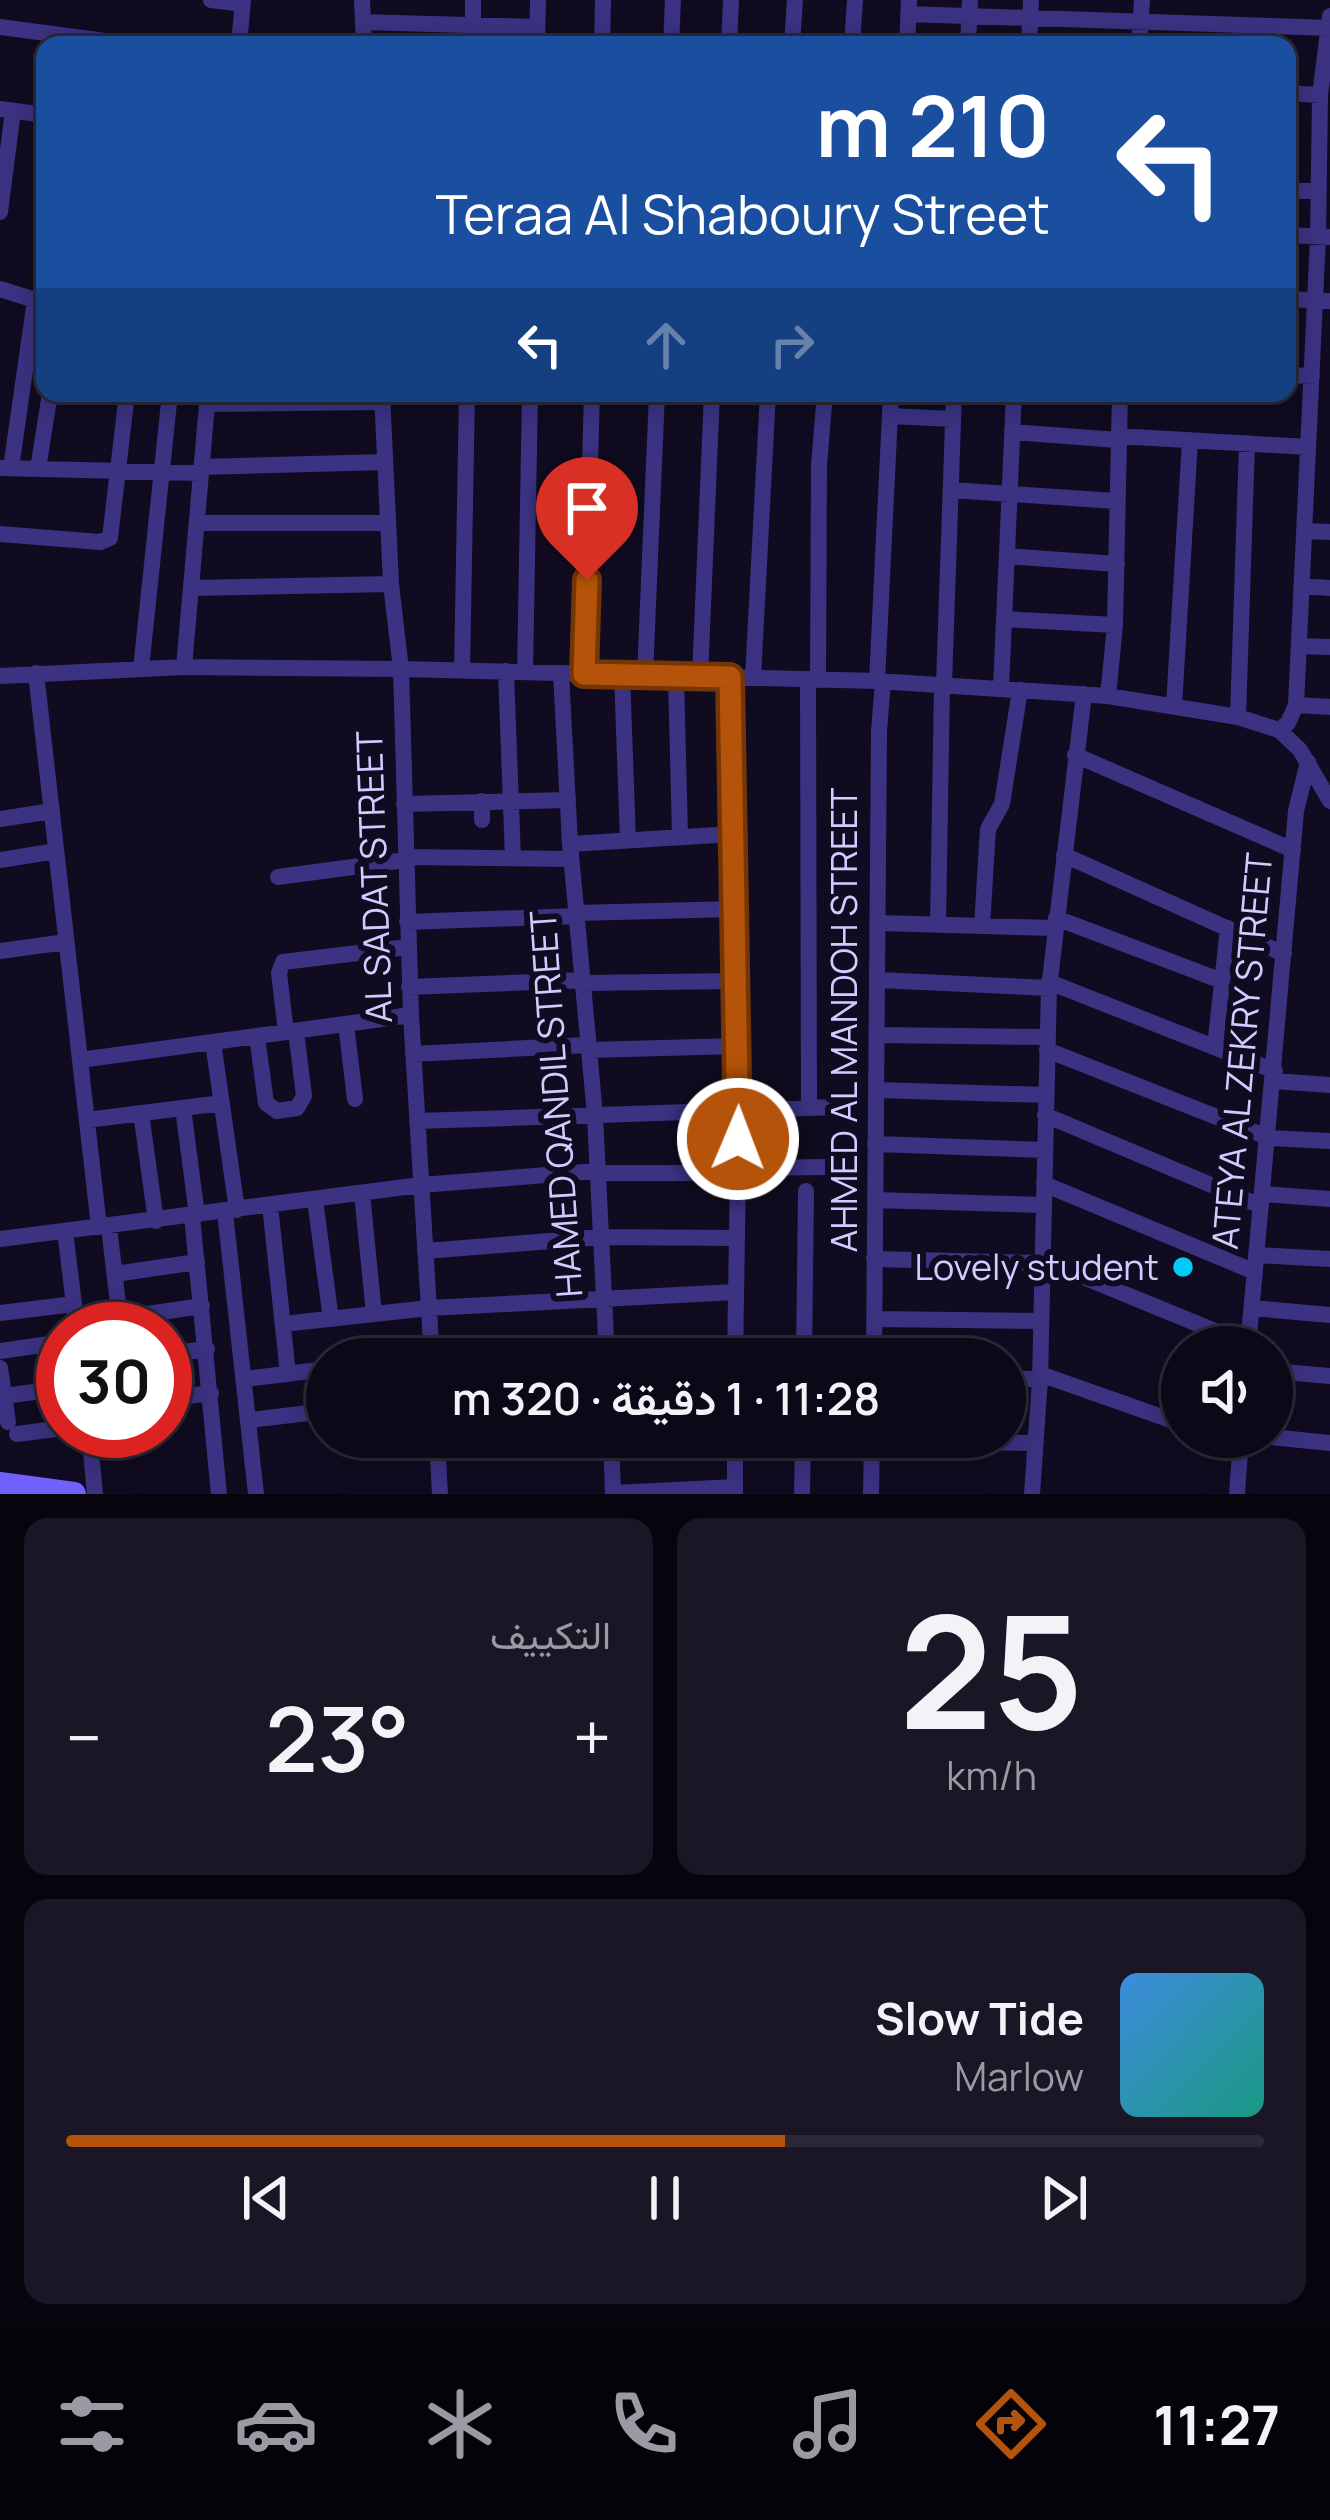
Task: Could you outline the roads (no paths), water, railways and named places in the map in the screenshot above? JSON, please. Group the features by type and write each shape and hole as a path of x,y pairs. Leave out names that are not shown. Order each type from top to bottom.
{"street":[{"path":"211,0 243,2 240,36"},
{"path":"362,0 364,36"},
{"path":"473,0 473,36"},
{"path":"363,22 473,25 537,36 538,0"},
{"path":"602,36 603,0"},
{"path":"671,36 673,0"},
{"path":"729,36 731,0"},
{"path":"793,36 795,0"},
{"path":"853,36 855,0"},
{"path":"1139,36 1142,0"},
{"path":"908,7 1030,9 1140,23 1329,28"},
{"path":"1280,730 1296,705 1310,417 1323,301 1320,94 1330,16"},
{"path":"0,27 68,36"},
{"path":"1296,93 1320,94"},
{"path":"0,212 7,110"},
{"path":"0,289 36,298"},
{"path":"36,328 6,468 162,472 385,462"},
{"path":"38,469 49,402"},
{"path":"0,534 107,540 113,535 126,402"},
{"path":"141,668 169,402"},
{"path":"184,667 208,402"},
{"name":"AL SADAT STREET","path":"382,402 391,584 401,669 407,922 427,1338"},
{"path":"462,670 467,402"},
{"path":"513,858 511,801 530,402"},
{"path":"584,674 592,402"},
{"path":"645,675 657,402"},
{"path":"700,676 712,402"},
{"path":"753,678 768,402"},
{"path":"809,1108 813,680 824,402"},
{"name":"AHMED AL MANDOH STREET","path":"875,1338 879,730 891,402"},
{"path":"938,925 954,402"},
{"path":"982,926 987,834 1002,804 1010,689 1004,619 1014,402"},
{"path":"1108,696 1115,625 1120,402"},
{"path":"890,416 953,419"},
{"path":"1310,417 1330,418"},
{"path":"1012,432 1308,447"},
{"path":"1174,706 1190,440"},
{"path":"1238,717 1247,443"},
{"path":"1307,475 1330,476"},
{"path":"951,490 1116,501"},
{"path":"197,524 388,523"},
{"path":"1304,531 1330,532"},
{"path":"1006,556 1117,564"},
{"path":"191,588 391,584"},
{"path":"1301,586 1330,588"},
{"path":"1004,619 1115,625"},
{"path":"1299,646 1330,647"},
{"path":"0,676 184,667 462,670 880,681 1108,696 1238,717 1280,730 1308,761 1330,801"},
{"path":"36,673 87,1120 118,1302"},
{"name":"HAMED QANDIL STREET","path":"561,673 571,852 595,1115 606,1338"},
{"path":"622,675 628,840"},
{"path":"676,676 680,837"},
{"path":"730,677 739,1110 735,1338"},
{"path":"1038,1492 1049,985 1084,694"},
{"path":"1296,705 1330,707"},
{"path":"1076,755 1293,850"},
{"name":"ATEYA AL ZEKRY STREET","path":"1251,1326 1296,812 1308,761"},
{"path":"404,804 482,810 511,801 568,800"},
{"path":"0,819 52,812"},
{"path":"278,877 405,858 513,858 628,840 734,834"},
{"path":"0,860 56,851"},
{"path":"1064,855 1284,954"},
{"path":"407,922 735,909"},
{"path":"880,923 1056,923 1222,981"},
{"path":"1215,1047 1228,928"},
{"path":"0,951 67,942"},
{"path":"257,1036 270,1109 297,1108 304,1089 279,967 289,960 408,947"},
{"path":"879,980 1049,985 1215,1047 1275,1077 1330,1085"},
{"path":"410,987 736,981"},
{"path":"80,1060 411,1015"},
{"path":"346,1024 355,1100"},
{"path":"877,1035 1047,1044 1270,1138 1330,1141"},
{"path":"213,1042 256,1494"},
{"path":"413,1054 738,1046"},
{"path":"876,1090 1046,1095"},
{"path":"87,1120 222,1102"},
{"path":"417,1121 837,1107"},
{"path":"183,1108 219,1494"},
{"path":"141,1113 156,1221"},
{"path":"1046,1114 1262,1200 1330,1198"},
{"path":"875,1144 1045,1150"},
{"path":"0,1238 422,1186 597,1172 827,1167"},
{"path":"1044,1184 1256,1263 1330,1259"},
{"path":"804,1338 806,1190"},
{"path":"362,1193 374,1315"},
{"path":"315,1199 331,1319"},
{"path":"875,1200 1043,1205"},
{"path":"270,1205 288,1374"},
{"path":"65,1232 74,1302"},
{"path":"425,1251 601,1237 736,1238"},
{"path":"874,1259 1042,1262 1200,1326"},
{"path":"115,1274 197,1262"},
{"path":"283,1324 429,1308 735,1292"},
{"path":"192,1308 202,1306"},
{"path":"1252,1308 1330,1316"},
{"path":"0,1313 36,1309"},
{"path":"875,1319 1041,1321"},
{"path":"0,1352 36,1346"},
{"path":"192,1351 207,1349"},
{"path":"0,1368 12,1428 36,1428"},
{"path":"245,1378 306,1372"},
{"path":"1293,1373 1330,1376"},
{"path":"1026,1378 1040,1377 1161,1417"},
{"path":"4,1396 36,1392"},
{"path":"192,1396 212,1394"},
{"path":"250,1420 306,1413"},
{"path":"1293,1439 1330,1443"},
{"path":"1026,1443 1036,1443"},
{"path":"92,1458 95,1494"},
{"path":"438,1458 440,1494"},
{"path":"612,1458 613,1493 735,1490 735,1458"},
{"path":"802,1494 803,1458"},
{"path":"871,1494 872,1458"},
{"path":"1237,1494 1240,1458"},
{"path":"0,1484 74,1494"}],"place":[{"name":"Lovely student","path":"1183,1267"}]}
